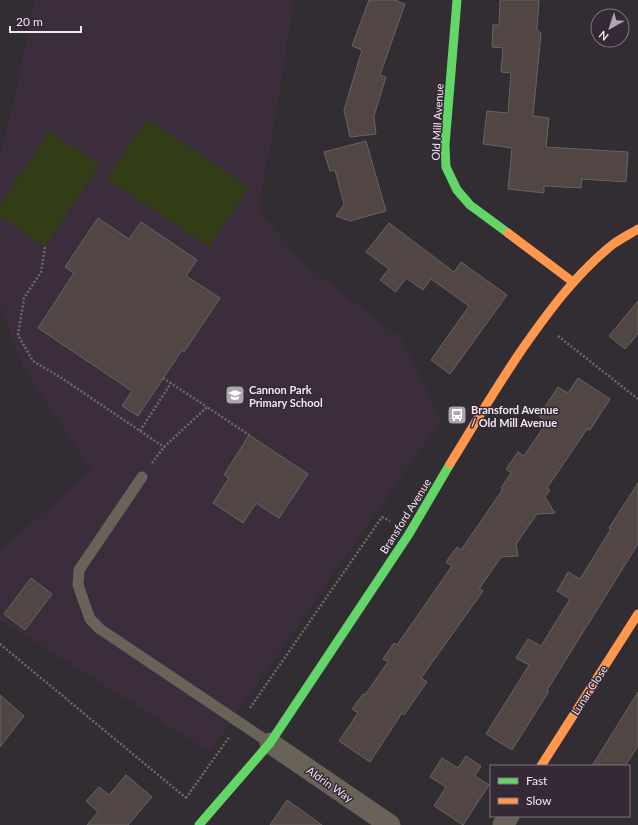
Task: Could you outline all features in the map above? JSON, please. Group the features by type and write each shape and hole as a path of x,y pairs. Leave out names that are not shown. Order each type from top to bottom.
{"street":[{"name":"Old Mill Avenue","path":"457,0 445,145 446,167 457,190 470,205 573,282"},
{"name":"Bransford Avenue","path":"199,825 270,743 409,534 492,392 541,322 573,282 595,260 613,245 638,229"},
{"name":"Lunar Close","path":"542,765 638,614"},
{"name":"Aldrin Way","path":"270,743 390,825"}],"lane":[{"path":"142,477 79,570 78,584 90,619 100,629 270,743"}],"path":[{"path":"45,247 41,272 24,298 18,335 33,361 60,377 164,447"},
{"path":"541,322 638,399"},
{"path":"163,378 250,436"},
{"path":"140,431 171,383"},
{"path":"142,477 164,447 207,407"},
{"path":"186,798 382,517 409,534"},
{"path":"0,644 208,815"}],"shaded area":[{"name":"Cannon Park Primary School","path":"34,0 294,0 274,126 258,210 305,264 402,339 441,420 210,752 0,620 0,551 91,470 24,370 0,306 0,153 13,104"}],"green space":[{"path":"147,119 249,187 209,247 107,179"},
{"path":"49,131 100,164 45,247 0,217 0,205"}],"building":[{"path":"369,0 395,0 405,4 380,75 386,77 374,116 376,134 350,137 344,110 362,50 352,46"},
{"path":"500,0 539,0 537,30 541,33 533,116 549,118 546,147 628,152 626,182 582,179 581,188 544,186 544,193 508,189 512,148 483,144 487,111 508,113 511,73 501,72 503,48 492,47 493,25 499,25"},
{"path":"366,141 386,211 350,221 336,216 344,204 335,170 330,171 324,152"},
{"path":"98,218 129,239 141,222 197,260 186,276 220,298 184,352 182,350 138,416 122,406 132,391 38,328 74,273 65,267"},
{"path":"389,223 454,272 461,262 507,295 450,374 431,360 469,306 431,279 423,290 406,278 396,292 380,280 389,269 366,252"},
{"path":"638,301 638,334 625,349 609,336"},
{"path":"578,378 610,399 590,430 587,429 547,488 550,490 545,497 555,513 537,514 516,544 518,556 501,557 479,589 483,591 421,678 427,682 404,715 402,713 370,762 339,741 358,713 352,709 363,694 365,695 388,662 383,659 394,643 397,645 452,566 446,562 457,547 461,550 503,489 501,488 511,473 506,469 518,452 524,456 547,422 539,416 558,387 568,393"},
{"path":"249,435 308,474 279,518 256,503 243,523 213,503 229,478 224,475"},
{"path":"638,483 638,544 547,690 549,691 512,750 486,734 529,665 516,658 528,639 541,646 570,599 557,591 568,572 580,579 611,529 609,528"},
{"path":"31,578 52,594 25,630 4,614"},
{"path":"638,692 638,746 626,765 593,765"},
{"path":"0,695 24,716 0,747"},
{"path":"466,756 481,766 475,776 489,785 463,825 434,806 446,787 430,777 442,758 458,768"},
{"path":"126,775 152,797 128,825 87,825 98,812 86,801 99,787 109,795"},
{"path":"287,800 322,825 270,825"}],"traffic: fast":[{"path":"457,0 445,145 446,167 457,190 470,205 508,233"},
{"path":"199,825 270,743 409,534 450,464"}],"traffic: slow":[{"path":"450,464 513,362 553,307 599,256 615,243 638,229"},
{"path":"508,233 573,282"},
{"path":"542,765 638,614"}],"place":[{"name":"Cannon Park Primary School","path":"235,395"},
{"name":"Bransford Avenue / Old Mill Avenue","path":"457,415"}]}
